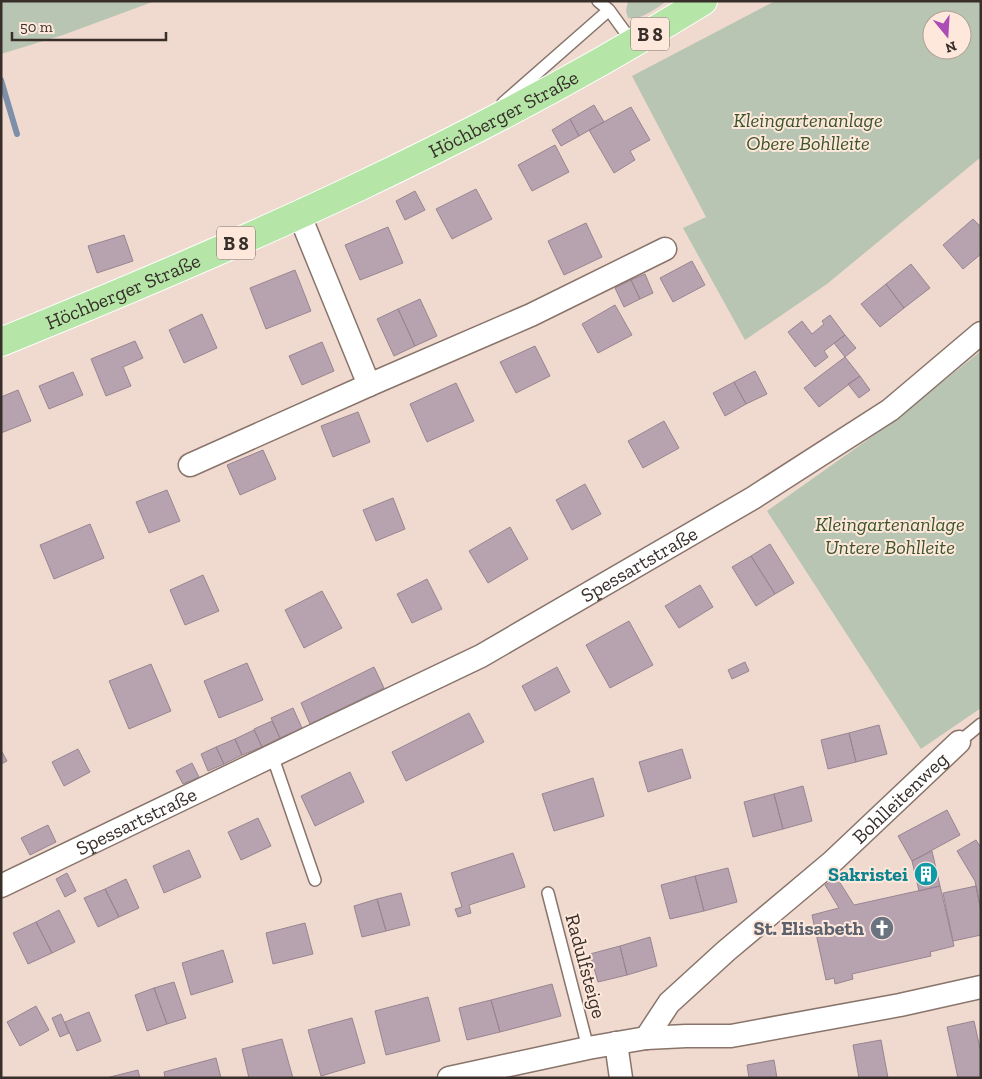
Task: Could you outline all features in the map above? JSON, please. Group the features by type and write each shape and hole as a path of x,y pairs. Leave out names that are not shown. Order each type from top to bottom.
{"main road":[{"name":"Höchberger Straße","path":"1,342 300,216 467,134 634,44 703,1"}],"street":[{"path":"300,216 369,385"},
{"path":"190,466 369,385 531,315 665,249"},
{"name":"Spessartstraße","path":"1,886 481,656 753,498 890,410 981,333"},
{"name":"Bohlleitenweg","path":"646,1038 669,1003 726,951 832,862 959,742"},
{"path":"449,1078 616,1043 646,1038 731,1036 981,988"},
{"path":"616,1043 621,1078"}],"lane":[{"path":"598,1 609,10 634,44"},
{"path":"467,134 609,10"},
{"path":"959,742 981,724"},
{"path":"272,756 315,880"},
{"name":"Radulfsteige","path":"548,893 588,1048"}],"green space":[{"path":"1,1 155,1 63,35 1,54"},
{"path":"628,1 667,1 638,18 628,18 626,11"},
{"name":"Kleingartenanlage Obere Bohlleite","path":"775,1 981,1 981,157 827,284 745,340 683,228 706,217 632,76"},
{"name":"Kleingartenanlage Untere Bohlleite","path":"981,351 981,708 921,749 767,511 894,421"}],"building":[{"path":"594,105 604,122 579,136 570,119"},
{"path":"631,107 650,140 630,151 635,160 614,173 589,130"},
{"path":"570,119 579,136 561,146 552,130"},
{"path":"555,145 569,172 532,191 518,165"},
{"path":"476,189 492,219 452,239 436,209"},
{"path":"415,191 425,210 405,220 396,201"},
{"path":"973,219 981,227 981,254 963,269 943,245"},
{"path":"586,223 602,257 564,275 548,241"},
{"path":"388,227 403,263 360,280 345,245"},
{"path":"124,235 133,261 97,273 88,246"},
{"path":"692,261 705,285 673,302 660,278"},
{"path":"911,264 930,288 904,308 886,284"},
{"path":"295,270 311,311 266,329 250,288"},
{"path":"645,274 653,293 640,299 631,280"},
{"path":"631,280 640,299 624,307 615,288"},
{"path":"886,284 904,308 880,327 861,304"},
{"path":"420,299 437,336 415,346 398,309"},
{"path":"615,305 632,335 598,353 582,324"},
{"path":"398,309 415,346 394,356 377,319"},
{"path":"202,314 217,348 184,363 169,330"},
{"path":"830,315 845,335 824,351 828,357 815,367 788,332 802,321 812,334 824,324 822,321"},
{"path":"845,335 856,348 845,357 834,343"},
{"path":"135,341 143,358 123,367 131,386 106,396 91,359"},
{"path":"322,342 334,371 302,385 289,356"},
{"path":"535,346 550,376 516,393 500,362"},
{"path":"845,357 860,376 819,407 804,388"},
{"path":"755,371 767,394 746,404 734,382"},
{"path":"73,372 83,395 49,409 39,386"},
{"path":"860,376 870,390 859,398 848,384"},
{"path":"734,382 746,404 725,416 713,393"},
{"path":"456,383 474,421 427,442 410,404"},
{"path":"18,390 31,421 1,433 1,397"},
{"path":"358,412 370,442 333,457 321,426"},
{"path":"664,421 679,448 643,468 628,441"},
{"path":"263,450 276,479 240,495 227,465"},
{"path":"585,484 601,514 572,530 556,500"},
{"path":"167,490 180,521 149,533 136,502"},
{"path":"393,498 405,529 376,541 363,510"},
{"path":"90,524 104,558 54,579 40,545"},
{"path":"510,527 528,559 488,583 469,551"},
{"path":"770,544 794,583 775,594 751,556"},
{"path":"751,556 775,594 756,606 732,567"},
{"path":"203,575 219,611 185,625 170,590"},
{"path":"427,579 442,609 412,623 397,594"},
{"path":"700,585 713,607 679,628 665,606"},
{"path":"322,591 342,628 304,648 285,610"},
{"path":"629,621 653,665 610,688 586,645"},
{"path":"745,662 749,671 732,679 728,670"},
{"path":"247,663 263,700 219,718 204,681"},
{"path":"151,664 171,711 129,729 109,681"},
{"path":"374,667 384,688 310,724 301,703"},
{"path":"557,667 570,692 535,711 522,686"},
{"path":"293,708 302,728 280,738 271,718"},
{"path":"469,713 484,742 406,781 392,752"},
{"path":"272,721 280,738 262,747 254,729"},
{"path":"879,725 887,754 856,762 849,733"},
{"path":"254,730 262,747 242,755 235,739"},
{"path":"849,733 856,762 828,769 821,740"},
{"path":"235,739 242,755 224,764 216,747"},
{"path":"216,747 224,764 208,771 201,754"},
{"path":"78,749 90,772 64,786 52,762"},
{"path":"682,749 691,778 648,792 639,762"},
{"path":"1,750 7,761 1,764"},
{"path":"192,763 199,777 183,784 176,771"},
{"path":"350,772 364,802 315,826 301,796"},
{"path":"593,778 604,816 554,831 542,794"},
{"path":"803,786 812,821 783,829 774,794"},
{"path":"774,794 783,829 753,837 744,802"},
{"path":"947,810 960,835 912,861 898,836"},
{"path":"258,818 271,846 241,860 228,832"},
{"path":"48,825 56,842 30,855 21,838"},
{"path":"976,840 981,848 981,911 975,881 957,851"},
{"path":"189,850 201,877 164,893 153,866"},
{"name":"Sakristei","path":"932,851 940,886 919,891 912,861"},
{"path":"513,853 525,887 469,905 471,913 458,917 455,909 462,907 451,873"},
{"path":"728,868 737,902 704,911 695,876"},
{"path":"67,873 76,891 65,897 56,879"},
{"path":"695,876 704,911 670,919 661,885"},
{"name":"St. Elisabeth","path":"837,878 854,905 940,886 954,946 930,952 931,956 852,974 853,979 835,984 834,978 826,980 812,915 839,908 825,885"},
{"path":"126,879 139,908 119,917 105,889"},
{"path":"976,886 981,911 981,935 953,941 943,893"},
{"path":"105,889 119,917 98,927 84,898"},
{"path":"401,893 410,925 386,931 377,899"},
{"path":"377,899 386,931 362,937 354,906"},
{"path":"59,910 75,942 52,953 36,922"},
{"path":"36,922 52,953 28,964 13,933"},
{"path":"305,923 313,954 273,964 266,933"},
{"path":"650,937 657,966 627,975 620,946"},
{"path":"620,946 627,975 598,982 590,954"},
{"path":"223,950 233,982 191,995 182,963"},
{"path":"174,982 186,1018 167,1024 154,988"},
{"path":"552,984 561,1016 500,1032 491,1000"},
{"path":"154,988 167,1024 147,1031 135,995"},
{"path":"428,997 440,1041 386,1055 375,1011"},
{"path":"491,1000 500,1032 467,1040 459,1008"},
{"path":"36,1006 49,1030 20,1046 7,1022"},
{"path":"89,1012 101,1041 77,1051 65,1022"},
{"path":"61,1014 69,1033 60,1037 52,1018"},
{"path":"352,1018 365,1063 321,1076 308,1030"},
{"path":"974,1021 981,1053 981,1078 958,1078 947,1027"},
{"path":"282,1039 293,1078 249,1078 242,1049"},
{"path":"881,1040 888,1078 859,1078 853,1045"},
{"path":"216,1058 221,1078 165,1078 164,1072"},
{"path":"774,1060 777,1078 749,1078 747,1065"},
{"path":"138,1070 140,1078 106,1078"}],"waterway":[{"path":"1,80 17,134"}],"place":[{"name":"Sakristei","path":"926,874"},
{"name":"St. Elisabeth","path":"882,928"}]}
